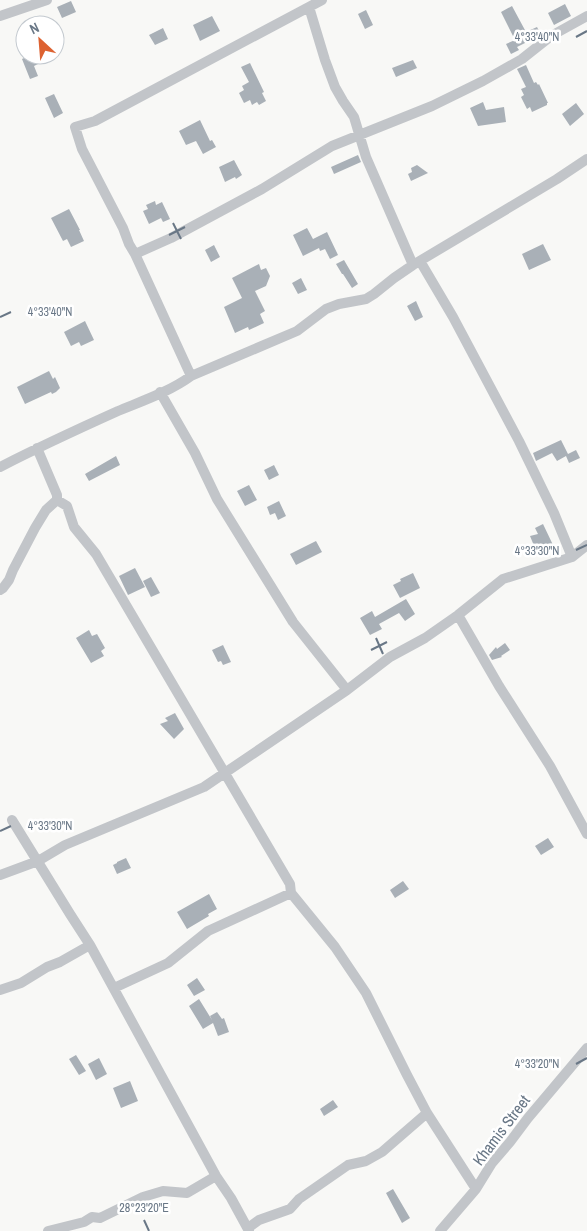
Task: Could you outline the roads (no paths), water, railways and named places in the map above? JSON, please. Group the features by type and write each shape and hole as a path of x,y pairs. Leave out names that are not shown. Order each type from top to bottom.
{"street":[{"path":"0,16 48,0"},
{"path":"191,376 123,228 82,149 75,127 95,121 322,0"},
{"path":"309,7 335,87 342,101 354,117 366,157 416,263 453,317 519,441 554,513 572,558"},
{"path":"135,254 236,204 332,146 432,106 483,81 522,59 551,36 587,16"},
{"path":"0,468 37,448 191,376 297,331 326,309 374,294 416,263 587,159"},
{"path":"160,392 195,453 217,499 293,622 347,690"},
{"path":"37,448 57,500 67,506 74,527 96,554 290,884 291,892 336,947 366,994 427,1113 476,1189"},
{"path":"0,590 4,588 9,580 46,510 57,500"},
{"path":"0,875 38,862 65,845 204,788 347,690 390,657 425,638 458,615 502,579 572,558 587,545"},
{"path":"458,615 499,686 550,766 587,834"},
{"path":"12,820 90,945 216,1176 249,1229 259,1220 290,1210 299,1199 348,1166 366,1161 382,1152 427,1113"},
{"path":"114,988 168,963 208,931 291,892"},
{"path":"0,990 21,983 90,945"},
{"name":"Khamis Street","path":"440,1231 476,1189 492,1163 528,1118 587,1048"},
{"path":"48,1231 84,1222 92,1217 100,1218 143,1197 163,1191 187,1194 216,1176"}]}
